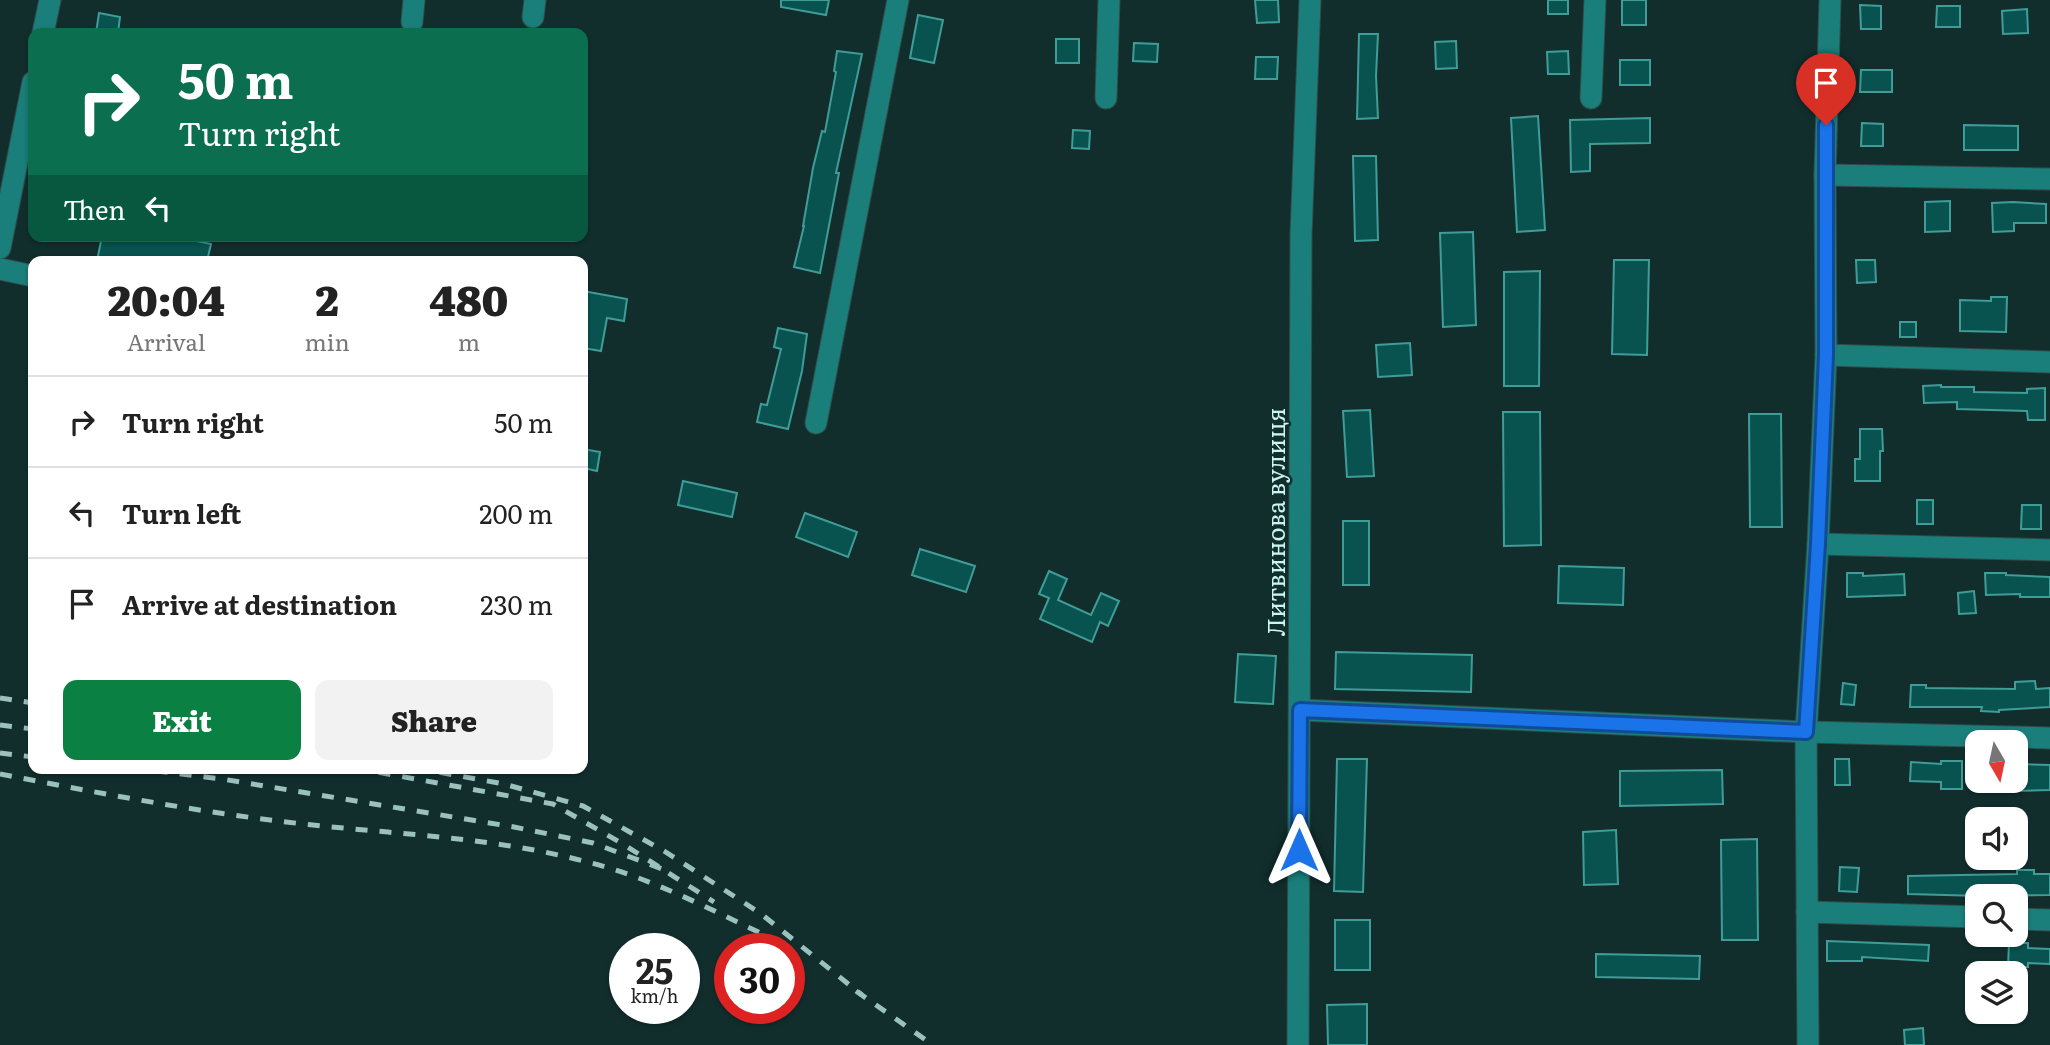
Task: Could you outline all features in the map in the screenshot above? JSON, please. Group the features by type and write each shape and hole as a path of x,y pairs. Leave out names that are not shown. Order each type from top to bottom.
{"street":[{"path":"44,28 50,0"},
{"path":"412,22 414,0"},
{"path":"816,423 898,0"},
{"path":"1105,98 1109,0"},
{"name":"Литвинова вулиця","path":"1298,1045 1301,235 1311,0"},
{"path":"1591,98 1595,0"},
{"path":"1808,1045 1806,732 1826,355 1825,175 1830,0"},
{"path":"0,248 28,107"},
{"path":"1825,175 2050,179"},
{"path":"0,269 28,275"},
{"path":"1826,355 2050,362"},
{"path":"1818,544 2050,550"},
{"path":"1300,710 1806,732 2050,738"},
{"path":"1807,912 1965,917"},
{"path":"2028,919 2050,920"}],"building":[{"path":"781,0 829,0 826,15 781,7"},
{"path":"1255,0 1278,0 1279,22 1257,23"},
{"path":"1548,0 1568,0 1568,14 1548,14"},
{"path":"1622,0 1646,0 1646,25 1622,25"},
{"path":"1860,5 1881,6 1881,29 1861,29"},
{"path":"1937,6 1960,6 1960,27 1936,27"},
{"path":"2027,9 2028,33 2003,34 2002,11"},
{"path":"99,13 120,17 119,28 97,28"},
{"path":"918,15 943,20 934,63 910,58"},
{"path":"1359,34 1378,34 1378,118 1357,119"},
{"path":"1056,39 1079,39 1079,63 1056,63"},
{"path":"1456,41 1457,68 1436,69 1435,42"},
{"path":"1134,43 1158,44 1157,62 1133,61"},
{"path":"837,51 862,54 836,173 839,173 820,273 794,267 813,168 822,131 825,132"},
{"path":"1568,51 1569,74 1548,74 1547,52"},
{"path":"1256,57 1278,57 1277,79 1255,79"},
{"path":"1620,60 1650,60 1650,85 1620,85"},
{"path":"1861,70 1892,70 1892,92 1860,92"},
{"path":"1538,116 1545,230 1517,232 1511,118"},
{"path":"1650,118 1650,143 1590,144 1590,171 1571,172 1570,120"},
{"path":"1862,123 1883,124 1883,146 1861,146"},
{"path":"1964,125 2018,126 2018,150 1964,150"},
{"path":"1073,130 1090,131 1089,149 1072,148"},
{"path":"1353,156 1376,156 1378,240 1355,241"},
{"path":"1950,201 1950,231 1925,232 1925,202"},
{"path":"1992,203 2046,204 2046,223 2014,223 2014,231 1993,232"},
{"path":"1473,232 1476,325 1443,327 1440,233"},
{"path":"101,242 211,244 208,256 98,256"},
{"path":"1614,260 1649,260 1647,355 1612,354"},
{"path":"1856,260 1875,260 1876,282 1857,283"},
{"path":"1540,271 1539,386 1504,386 1504,272"},
{"path":"588,292 627,299 624,321 607,318 601,351 588,349"},
{"path":"1991,297 2007,297 2006,332 1960,331 1960,300 1991,301"},
{"path":"1900,322 1916,322 1916,337 1900,337"},
{"path":"778,328 807,334 802,371 788,429 757,422 761,404 767,405 781,349 774,347"},
{"path":"1410,343 1412,375 1378,377 1376,345"},
{"path":"1923,386 1974,387 1974,392 2027,393 2027,389 2045,388 2045,420 2028,420 2027,411 1957,409 1957,402 1924,403"},
{"path":"1370,410 1374,476 1347,477 1343,411"},
{"path":"1503,412 1540,412 1541,545 1504,546"},
{"path":"1749,414 1781,414 1782,527 1750,527"},
{"path":"1860,429 1882,429 1880,481 1855,481 1855,459 1860,459"},
{"path":"588,450 600,452 597,471 588,469"},
{"path":"683,481 737,493 732,517 678,505"},
{"path":"1917,500 1933,500 1933,524 1917,524"},
{"path":"2022,505 2041,505 2041,529 2021,529"},
{"path":"805,513 857,532 848,557 796,537"},
{"path":"1343,521 1369,521 1369,585 1343,585"},
{"path":"920,549 975,566 966,592 912,575"},
{"path":"1559,566 1624,568 1623,605 1558,603"},
{"path":"1049,571 1067,579 1058,600 1091,615 1101,593 1119,601 1108,626 1100,622 1092,642 1040,619 1049,598 1039,594"},
{"path":"1847,573 1863,573 1863,576 1904,574 1905,595 1847,597"},
{"path":"1985,573 2050,577 2050,597 1986,595"},
{"path":"1974,591 1976,613 1959,614 1958,593"},
{"path":"1336,652 1472,655 1471,692 1335,689"},
{"path":"1238,654 1276,656 1273,704 1235,702"},
{"path":"2035,681 2036,689 2050,688 2050,707 1999,712 1981,711 1982,707 1910,707 1911,685 1926,685 1926,688 2015,689 2015,682"},
{"path":"1843,683 1856,685 1854,705 1841,704"},
{"path":"1337,759 1367,759 1363,892 1334,891"},
{"path":"1835,759 1849,759 1850,785 1835,785"},
{"path":"1941,761 1962,761 1962,789 1941,789 1941,782 1910,781 1911,762 1941,764"},
{"path":"2028,764 2050,765 2050,790 2028,791"},
{"path":"1722,770 1723,804 1620,806 1620,771"},
{"path":"1616,830 1618,884 1584,885 1583,832"},
{"path":"1757,839 1758,940 1722,940 1721,840"},
{"path":"1840,867 1859,868 1857,892 1839,891"},
{"path":"2017,870 2034,870 2034,874 2050,874 2050,895 2028,895 2028,884 1965,884 1965,896 1908,894 1908,876 2017,874"},
{"path":"1335,920 1370,920 1370,970 1335,970"},
{"path":"1827,941 1929,945 1928,961 1862,957 1862,961 1827,961"},
{"path":"2009,947 2050,949 2050,964 2008,961"},
{"path":"1596,954 1700,956 1699,979 1596,977"},
{"path":"1367,1004 1367,1045 1328,1045 1327,1005"},
{"path":"1923,1028 1924,1045 1905,1045 1904,1030"}],"railway":[{"path":"0,698 28,702"},
{"path":"0,725 28,728"},
{"path":"0,753 28,756"},
{"path":"0,774 234,815 488,843 557,855 638,878 761,933"},
{"path":"181,774 514,827 593,843 662,869"},
{"path":"388,774 553,804 623,844 714,902"},
{"path":"449,774 504,784 583,806 664,851 760,913 862,995"},
{"path":"856,991 933,1045"}],"route":[{"path":"1299,850 1300,710 1806,732 1826,355 1826,125"}]}
